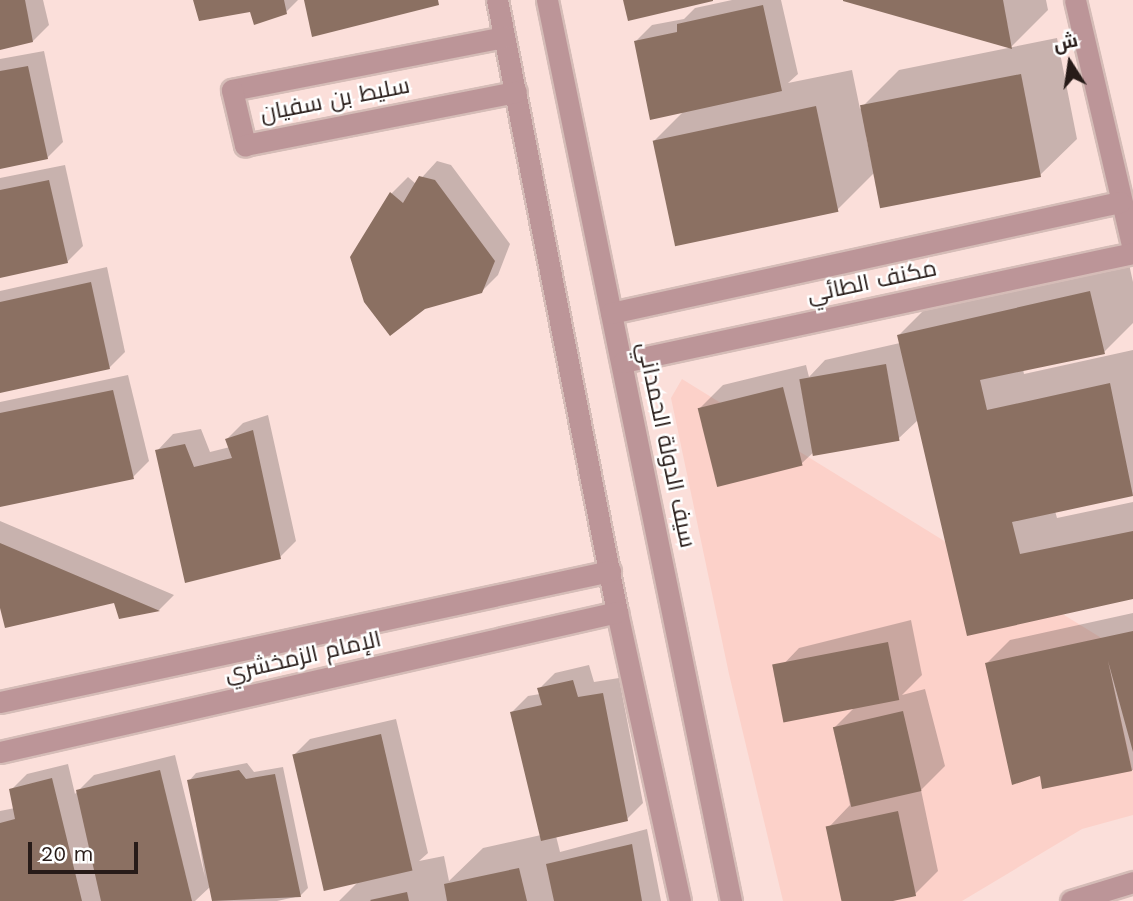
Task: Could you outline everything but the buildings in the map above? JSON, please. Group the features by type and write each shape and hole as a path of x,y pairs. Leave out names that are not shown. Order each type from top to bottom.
{"street":[{"path":"497,0 617,612 680,901"},
{"name":"سيف الدولة الحمداني","path":"547,0 732,901"},
{"path":"1075,0 1133,251"},
{"name":"سليط بن سفيان","path":"504,37 232,90 245,145 516,92"},
{"name":"مكنف الطائي","path":"611,313 1120,202"},
{"name":"مكنف الطائي","path":"623,362 1133,251"},
{"name":"الإمام الزمخشري","path":"0,702 610,571"},
{"name":"الإمام الزمخشري","path":"0,752 617,612"},
{"path":"1071,901 1133,882"}],"shaded area":[{"path":"682,379 1103,639 1133,772 1133,815 1082,829 962,901 783,901 729,674 671,398"}]}
